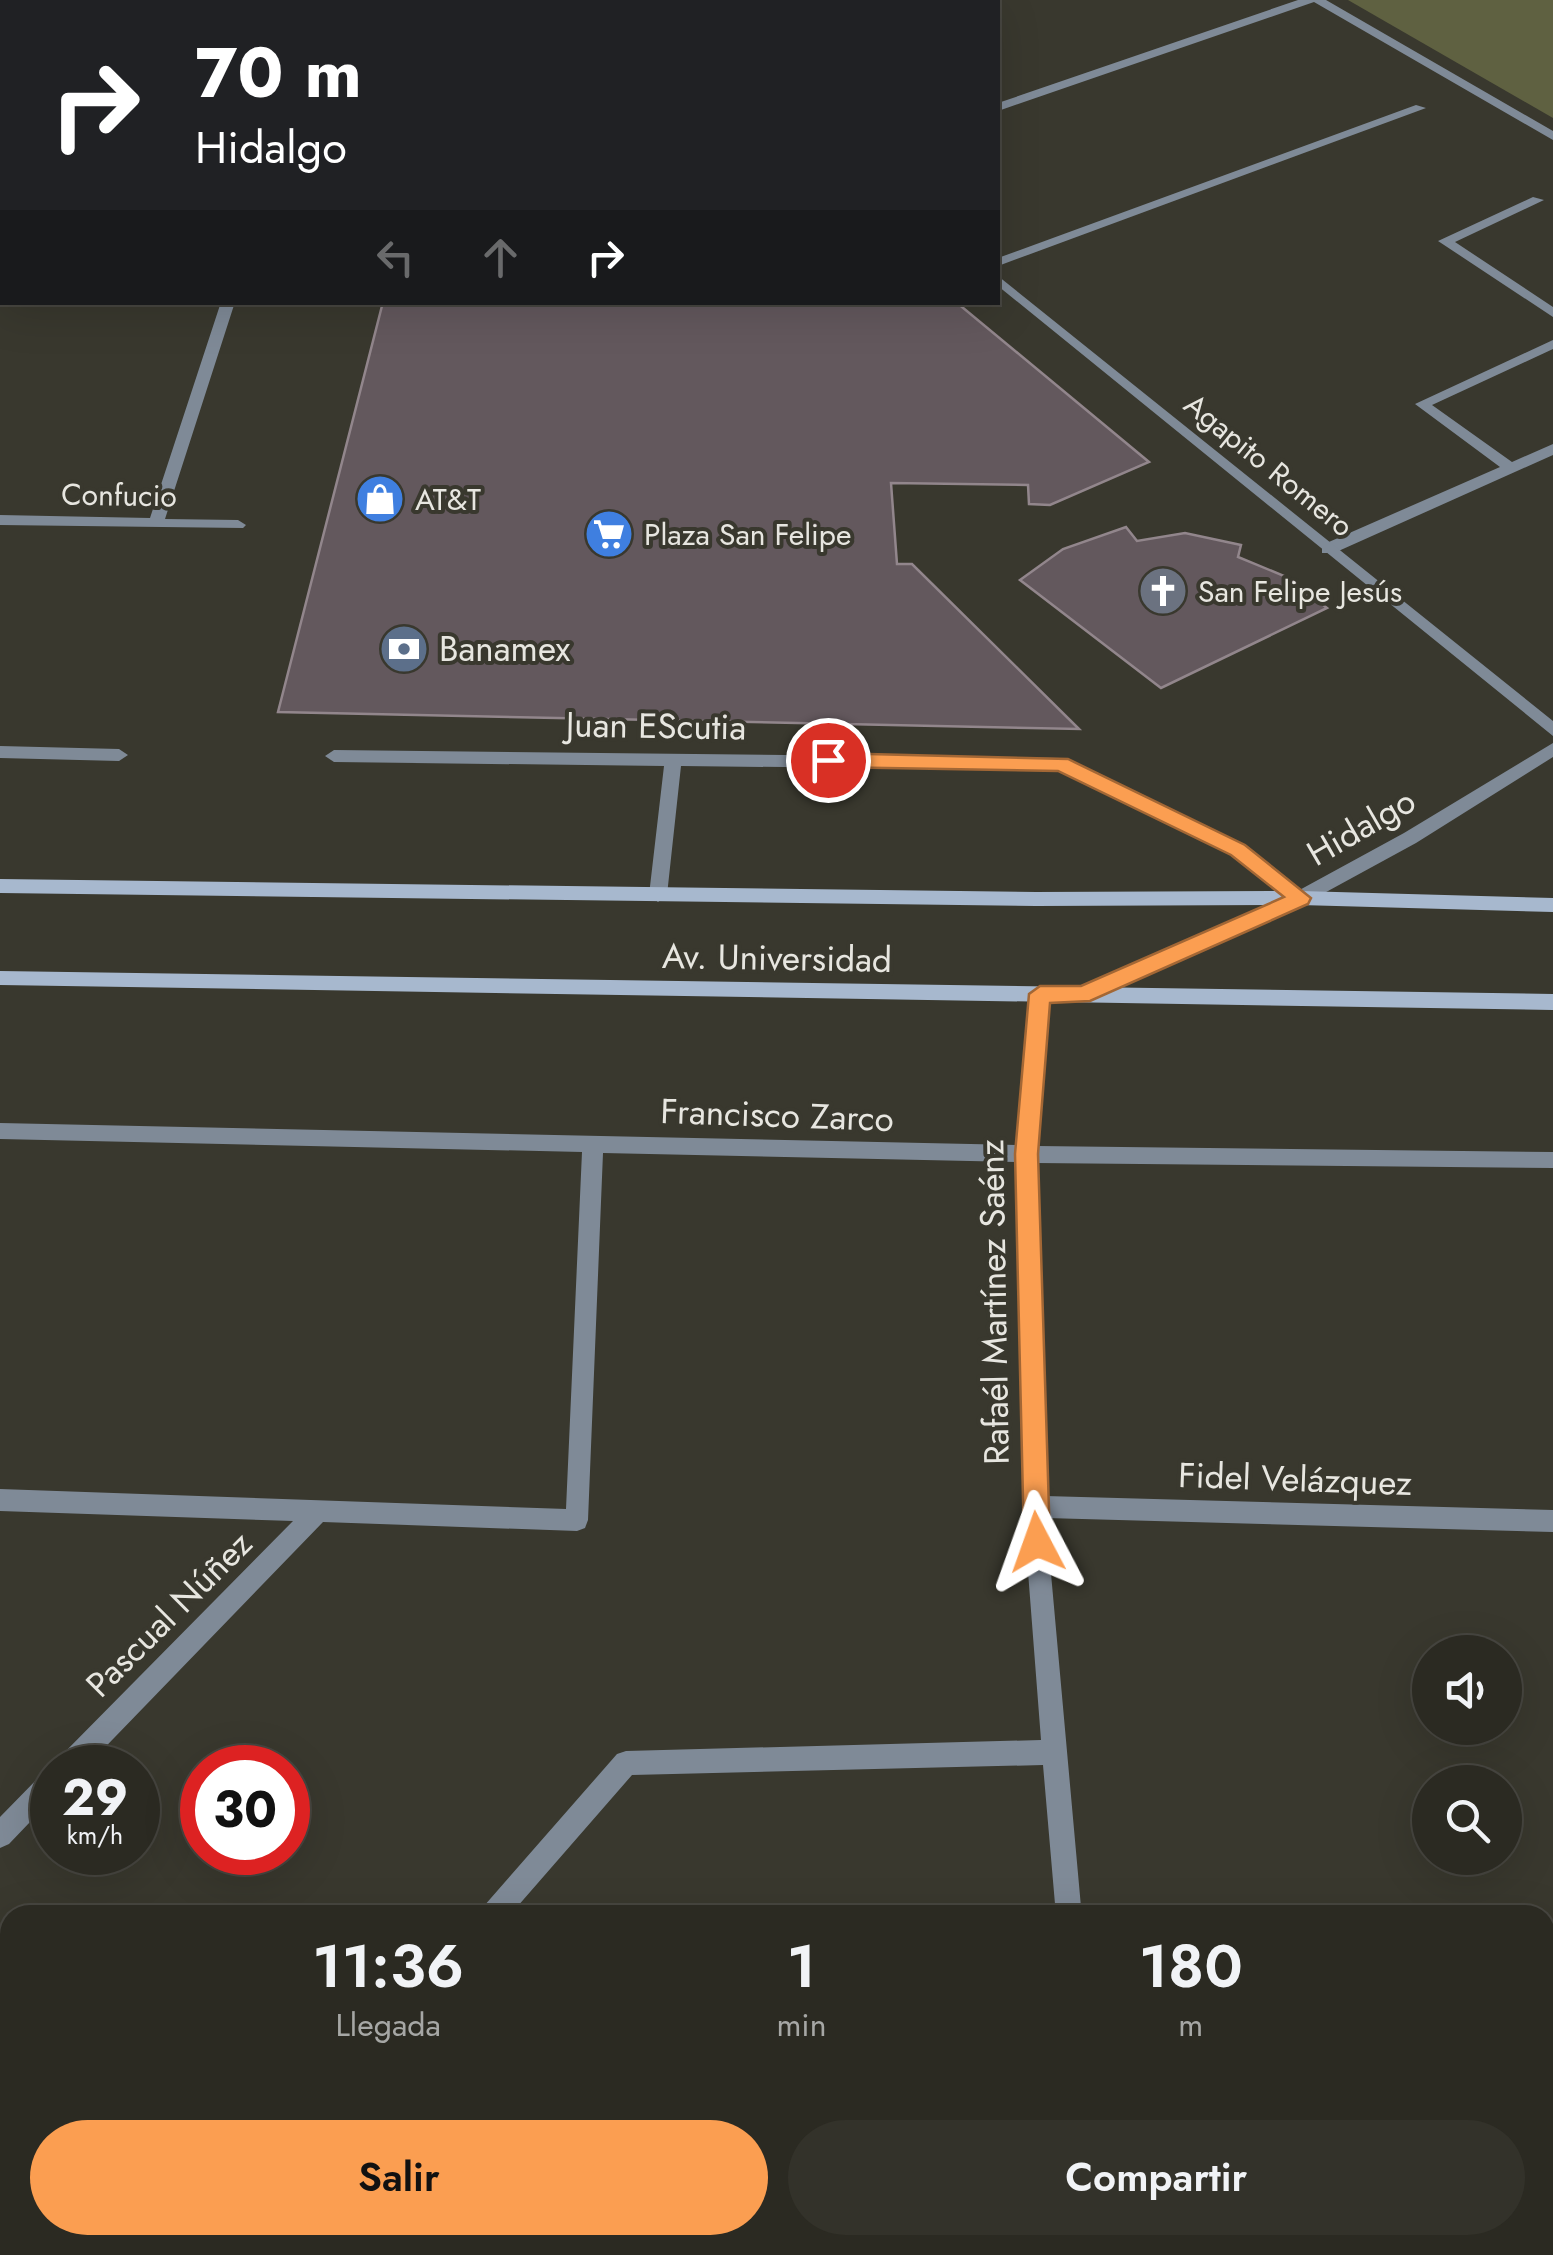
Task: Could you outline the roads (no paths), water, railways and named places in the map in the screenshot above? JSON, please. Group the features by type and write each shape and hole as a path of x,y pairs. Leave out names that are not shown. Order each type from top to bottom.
{"main road":[{"name":"Av. Universidad","path":"0,886 1300,898 1553,905"},
{"name":"Av. Universidad","path":"0,978 1553,1002"}],"street":[{"path":"1000,106 1309,0"},
{"path":"1318,0 1553,136"},
{"path":"1000,261 1420,108"},
{"path":"1538,200 1445,241 1553,313"},
{"name":"Agapito Romero","path":"1000,282 1553,730"},
{"path":"156,523 227,305"},
{"path":"1511,468 1422,404 1553,344"},
{"path":"1328,548 1553,449"},
{"name":"Confucio","path":"0,520 238,525"},
{"name":"Hidalgo","path":"1083,995 1300,898 1410,838 1553,749"},
{"path":"0,752 119,755"},
{"name":"Juan EScutia","path":"334,756 1061,764 1238,850 1300,898"},
{"path":"658,895 673,758"},
{"name":"Rafaél Martínez Saénz","path":"1040,994 1026,1154 1034,1506 1069,1905"},
{"name":"Francisco Zarco","path":"0,1131 1026,1154 1553,1160"},
{"path":"0,1500 577,1520 593,1142"},
{"name":"Fidel Velázquez","path":"1034,1506 1553,1521"},
{"name":"Pascual Núñez","path":"89,1745 320,1510"},
{"path":"502,1905 626,1763 1055,1752"},
{"path":"0,1835 30,1804"}],"place":[{"name":"AT&T","path":"380,499"},
{"name":"Plaza San Felipe","path":"609,534"},
{"name":"San Felipe Jesús","path":"1163,591"},
{"name":"Banamex","path":"404,649"}]}
